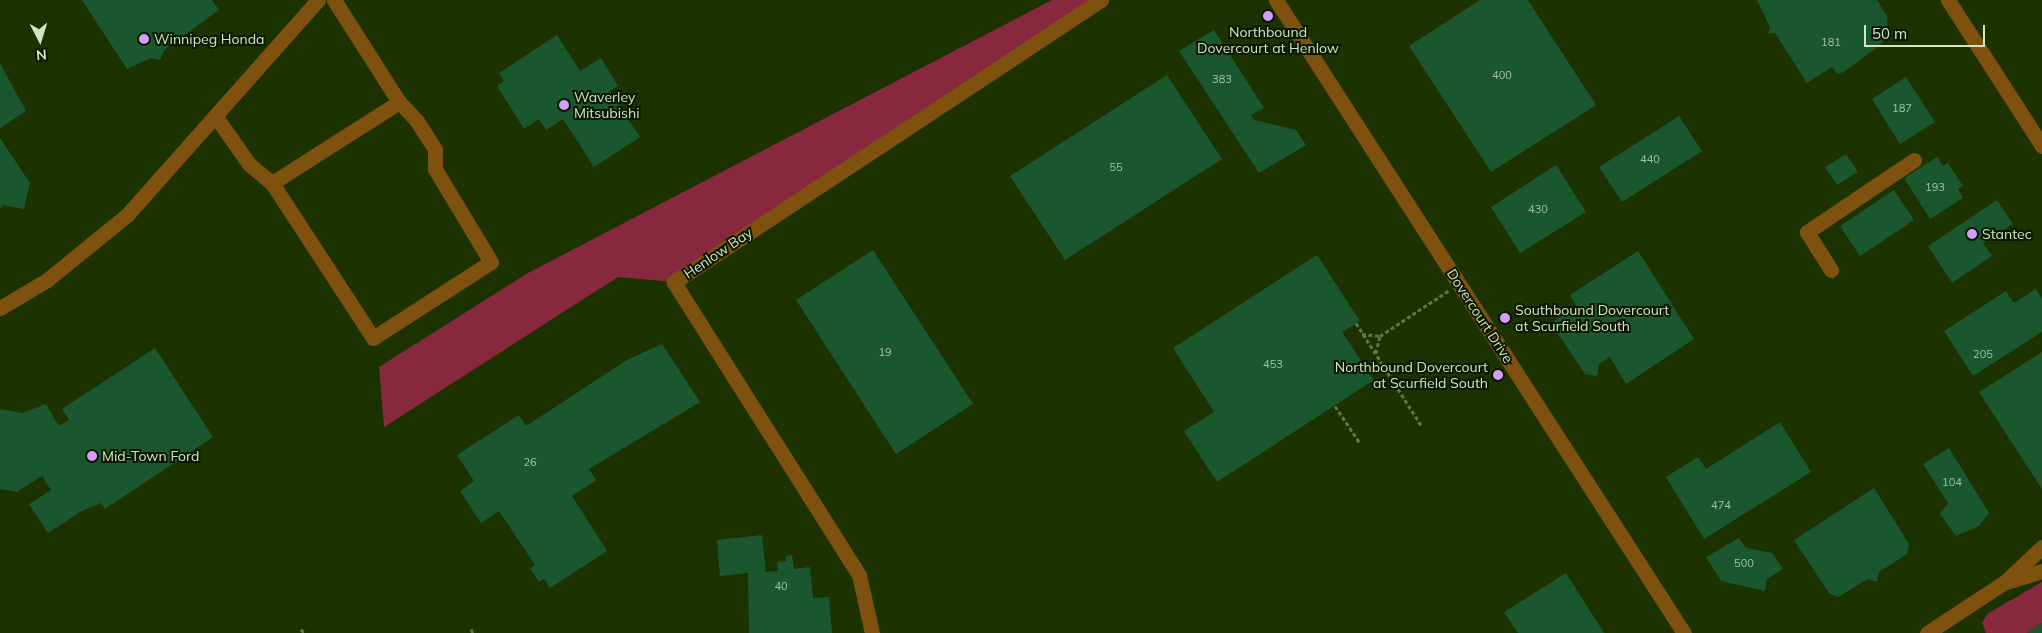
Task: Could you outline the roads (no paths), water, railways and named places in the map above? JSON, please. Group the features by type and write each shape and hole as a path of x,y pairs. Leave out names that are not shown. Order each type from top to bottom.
{"street":[{"path":"0,308 100,242 216,117 318,0"},
{"path":"216,117 249,164 272,183 373,338 491,262 435,169 435,149 418,121 399,102 334,0"},
{"name":"Henlow Bay","path":"872,633 859,575 674,282 1101,0"},
{"name":"Dovercourt Drive","path":"1276,0 1684,633"},
{"path":"1948,0 2042,146"},
{"path":"272,183 399,102"},
{"path":"1831,270 1807,232 1914,160"},
{"path":"1927,633 2005,582 2042,547"},
{"path":"2005,582 2042,571"}],"place":[{"name":"Northbound Dovercourt at Henlow","path":"1268,16"},
{"name":"Winnipeg Honda","path":"144,39"},
{"name":"Waverley Mitsubishi","path":"564,105"},
{"name":"Stantec","path":"1972,234"},
{"name":"Southbound Dovercourt at Scurfield South","path":"1505,318"},
{"name":"Northbound Dovercourt at Scurfield South","path":"1498,375"},
{"name":"Mid-Town Ford","path":"92,456"}]}
